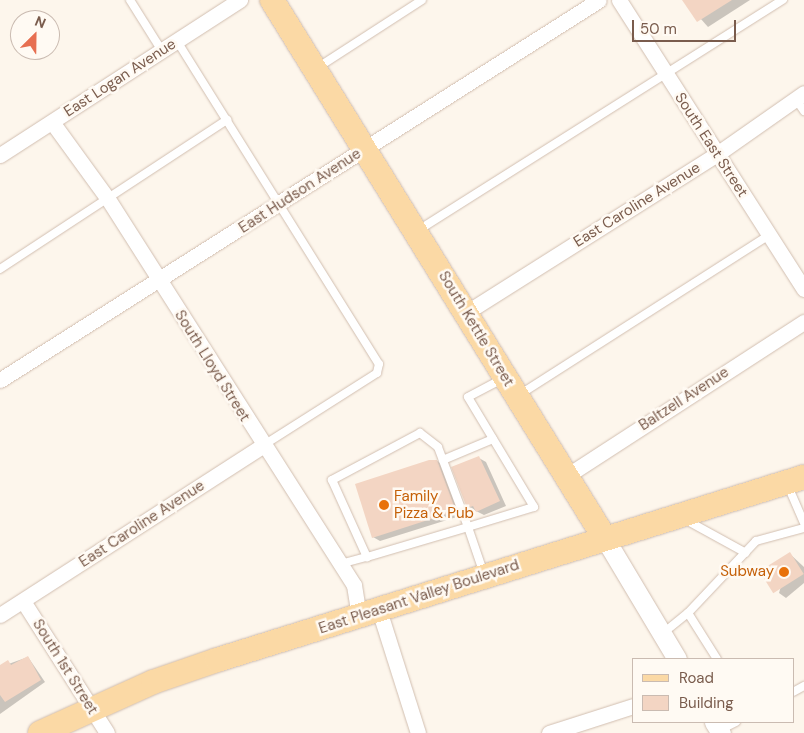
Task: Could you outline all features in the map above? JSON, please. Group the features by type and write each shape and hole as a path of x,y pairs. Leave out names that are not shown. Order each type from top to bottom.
{"main road":[{"name":"South Kettle Street","path":"272,0 467,312 564,477 604,538"},
{"name":"East Pleasant Valley Boulevard","path":"40,733 153,682 604,538 795,480"}],"street":[{"name":"East Logan Avenue","path":"0,155 240,0"},
{"name":"East Hudson Avenue","path":"0,380 599,0"},
{"name":"South East Street","path":"619,0 804,289"},
{"name":"East Caroline Avenue","path":"467,312 717,154 800,95"},
{"name":"South Lloyd Street","path":"52,122 108,199 262,446 354,585 369,613 418,733"},
{"name":"Baltzell Avenue","path":"564,477 804,322"},
{"name":"East Caroline Avenue","path":"0,614 262,446"},
{"name":"South Kettle Street","path":"604,538 676,658"},
{"name":"South 1st Street","path":"23,601 107,733"},
{"path":"549,733 632,706"}],"lane":[{"path":"130,0 162,51"},
{"path":"315,70 422,0"},
{"path":"416,232 664,71 782,0"},
{"path":"177,41 379,364 377,373 262,446"},
{"path":"800,95 804,112"},
{"path":"0,269 227,120"},
{"path":"340,564 534,508 468,397 511,387 769,235"},
{"path":"368,557 332,480 420,433 438,447 485,576"},
{"path":"443,460 493,439"},
{"path":"795,480 804,523"},
{"path":"678,515 746,553"},
{"path":"662,634 688,614 756,541 804,528"},
{"path":"688,614 716,658"}],"building":[{"path":"682,0 732,0 697,22"},
{"path":"479,456 500,501 476,512 473,506 467,508 451,467"},
{"path":"429,460 437,460 456,511 372,538 355,484"},
{"name":"Subway","path":"790,552 804,574 773,593 759,571"},
{"path":"28,656 41,680 5,702 0,695 0,665 8,660 11,665"}],"place":[{"name":"Family Pizza & Pub","path":"384,505"},
{"name":"Subway","path":"784,572"}]}
